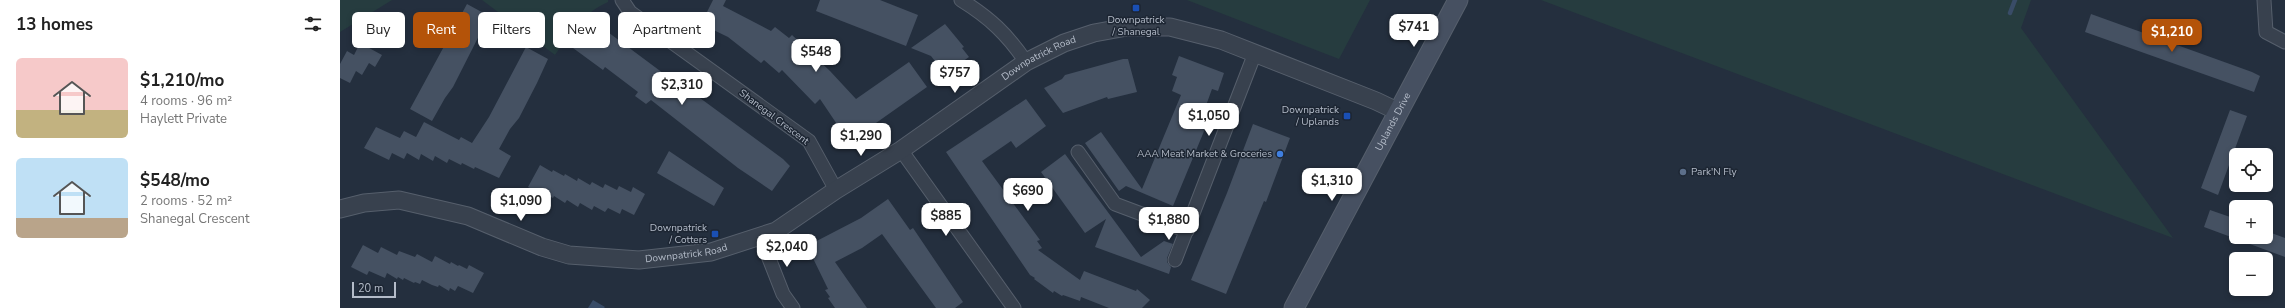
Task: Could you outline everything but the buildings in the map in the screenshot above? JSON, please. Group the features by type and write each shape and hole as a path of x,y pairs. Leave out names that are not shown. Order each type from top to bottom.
{"main road":[{"name":"Uplands Drive","path":"1294,308 1397,111 1458,0"}],"street":[{"name":"Shanegal Crescent","path":"622,0 630,12 809,141 836,190"},
{"path":"961,0 990,20 1011,40 1026,62"},
{"path":"2264,0 2266,32 2285,42"},
{"name":"Downpatrick Road","path":"340,209 364,203 399,200 468,216 542,247 569,255 639,260 711,252 761,238 776,232 836,190 900,150 1026,62 1064,43 1094,33 1149,26 1170,27 1193,32 1255,53 1376,100 1397,111"},
{"path":"1175,260 1255,53"},
{"path":"900,150 1014,308"},
{"path":"1078,152 1115,204 1187,231"},
{"path":"761,238 783,294 793,308"}],"green space":[{"path":"340,0 392,0 372,12 352,12 352,25 340,32"},
{"path":"482,0 608,0 608,2 591,12 553,12 553,48 560,48 555,55 545,47 545,12 498,12"},
{"path":"1187,0 1370,0 1339,59"},
{"path":"1541,0 2031,0 2021,28 2173,238"}],"water":[{"path":"593,300 605,307 588,308"}],"waterway":[{"path":"2010,13 2015,0"}],"place":[{"name":"Downpatrick / Shanegal","path":"1136,8"},
{"name":"Downpatrick / Uplands","path":"1347,116"},
{"name":"AAA Meat Market & Groceries","path":"1280,154"},
{"name":"Park'N Fly","path":"1683,172"},
{"name":"Downpatrick / Cotters","path":"715,234"}]}
